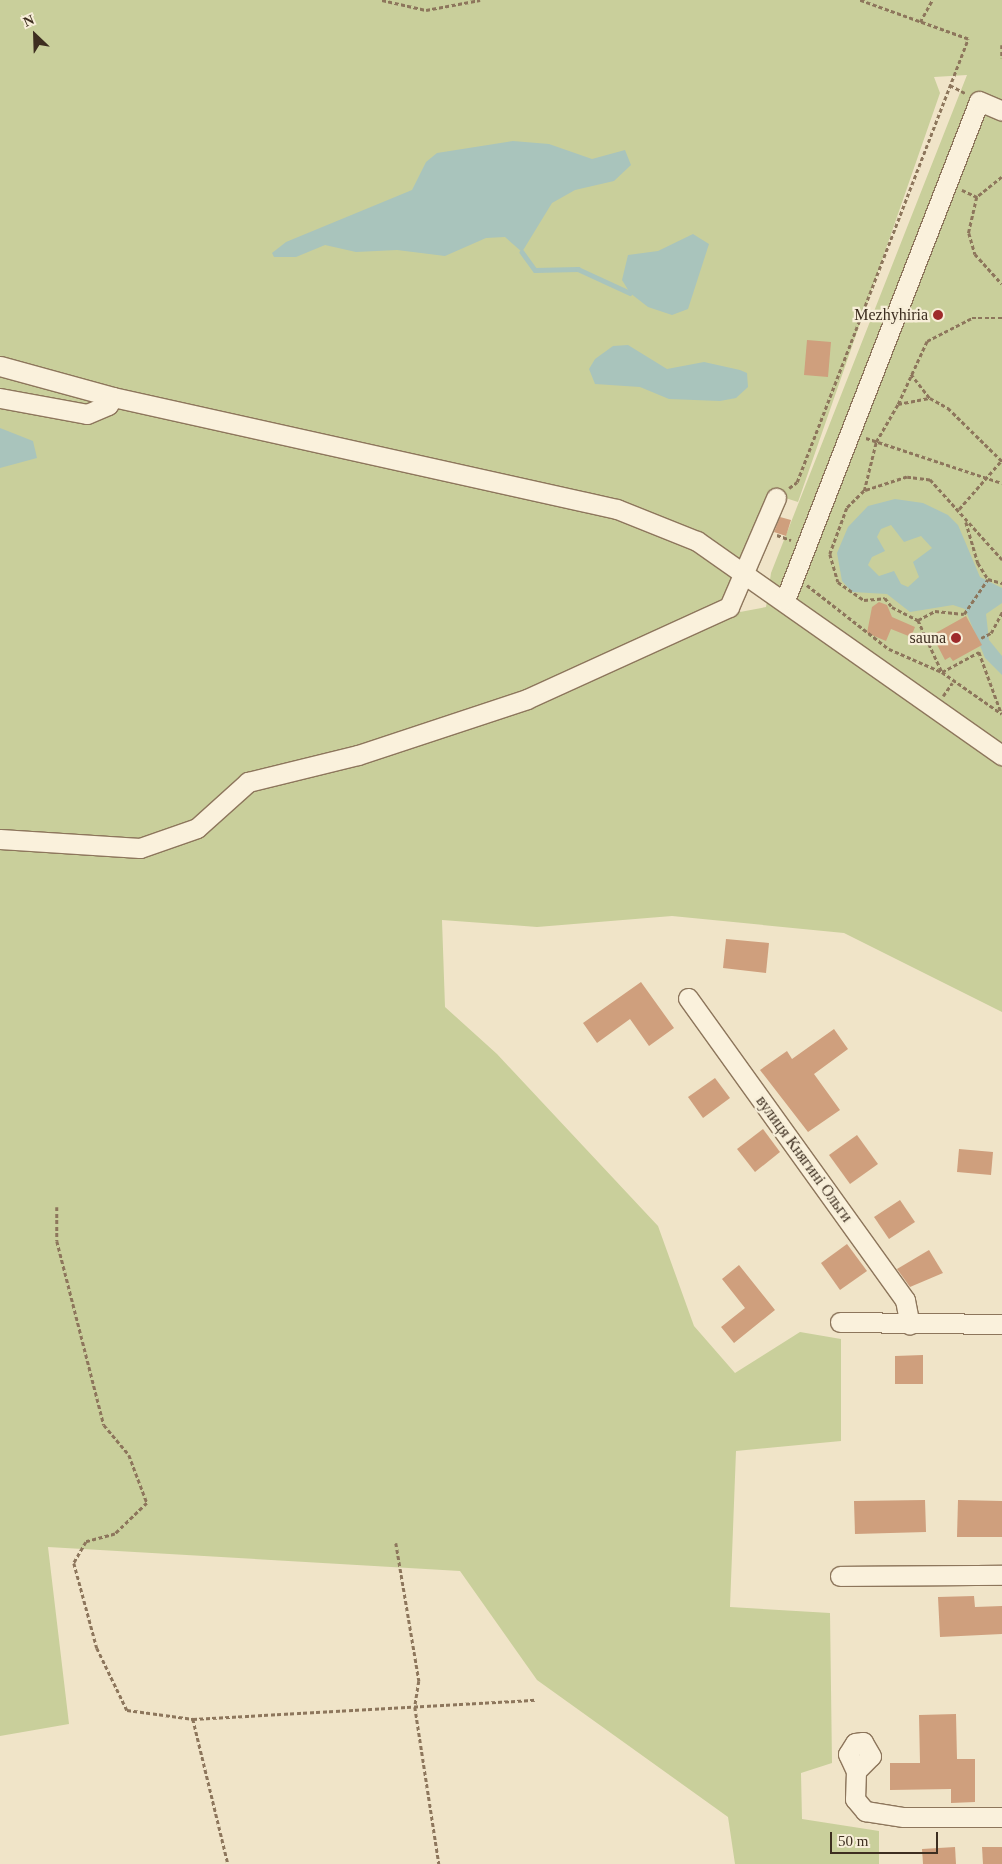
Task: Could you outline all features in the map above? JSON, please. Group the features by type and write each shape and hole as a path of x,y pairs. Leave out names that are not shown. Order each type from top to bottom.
{"street":[{"path":"785,600 979,101 1002,111"},
{"path":"0,366 113,396 617,510 697,541 785,600 1002,755"},
{"path":"0,398 87,414 108,405 113,396"},
{"path":"0,839 140,848 197,828 248,782 358,755 527,699 729,607 747,574 776,498"},
{"name":"вулиця Княгині Ольги","path":"688,998 905,1300 910,1325"},
{"path":"840,1322 910,1325 1002,1324"},
{"path":"840,1576 1002,1575"},
{"path":"856,1771 855,1799 865,1811 904,1818 1002,1817"}],"path":[{"path":"382,0 426,10 480,0"},
{"path":"776,498 797,482 968,39 859,0"},
{"path":"920,22 932,0"},
{"path":"1002,45 1002,58"},
{"path":"1002,177 977,197 969,233 975,254 1002,284"},
{"path":"864,491 876,442 898,404 927,341 950,326 972,318 1002,318"},
{"path":"911,374 930,398 948,408 1001,461 990,478 959,509"},
{"path":"898,404 930,398"},
{"path":"850,433 1002,483"},
{"path":"942,672 918,620 892,607 885,598 864,600 838,582 830,554 848,508 864,491 907,477 930,480 959,509 966,521 1002,560"},
{"path":"966,521 973,552 988,578 1002,583"},
{"path":"763,530 806,546"},
{"path":"796,570 813,594 864,632 942,672 1002,713"},
{"path":"918,620 936,611 964,614 988,578"},
{"path":"981,638 991,633 1002,612"},
{"path":"942,672 979,652 1002,713"},
{"path":"56,1207 57,1241 104,1425 129,1455 148,1503 115,1534 86,1542 74,1563 97,1648 127,1710 193,1719 535,1700"},
{"path":"396,1543 420,1681 415,1707 439,1864"},
{"path":"193,1719 228,1864"}],"green space":[{"path":"0,0 1002,0 1002,1012 844,933 672,916 537,927 442,920 445,1007 497,1054 658,1226 694,1326 735,1373 800,1332 841,1339 841,1441 736,1451 730,1607 830,1613 832,1763 801,1773 802,1819 879,1831 879,1864 735,1864 728,1817 537,1680 460,1571 48,1547 69,1724 0,1736","holes":["967,75 771,573 766,607 724,615 773,494 798,502 940,93 934,77"]}],"water":[{"path":"513,141 549,144 592,159 625,150 631,165 614,181 575,190 552,203 522,252 505,237 486,238 445,256 397,250 356,252 325,245 296,257 274,257 272,253 286,242 412,190 426,162 437,153"},
{"path":"693,234 709,244 688,309 672,315 648,307 630,293 622,280 628,255 658,251"},
{"path":"628,345 667,369 704,362 740,370 747,373 748,387 736,398 720,401 669,399 640,387 595,384 589,369 595,359 613,346"},
{"path":"0,428 33,441 37,458 0,468"},
{"path":"895,499 923,503 948,515 958,525 980,577 1002,588 1002,603 986,614 989,640 1002,656 1002,675 985,658 965,609 953,605 910,612 887,594 852,592 842,581 837,553 848,527 868,506","holes":["891,525 904,542 921,536 932,548 913,562 919,577 908,587 901,584 894,571 879,576 868,565 872,557 885,551 877,537 881,529"]}],"building":[{"path":"807,340 831,342 828,377 804,375"},
{"path":"780,517 791,520 786,536 774,532"},
{"path":"879,602 887,605 892,617 915,627 911,637 891,629 886,641 867,633 872,607"},
{"name":"sauna","path":"966,616 982,645 953,661 950,657 945,660 932,635"},
{"path":"726,939 769,943 766,973 723,968"},
{"path":"641,982 674,1028 649,1046 630,1019 597,1043 583,1023"},
{"path":"834,1029 848,1049 814,1074 840,1110 808,1132 760,1070 787,1051 792,1059"},
{"path":"715,1078 730,1098 703,1118 688,1097"},
{"path":"763,1129 780,1152 755,1172 737,1149"},
{"path":"857,1135 878,1164 850,1184 829,1155"},
{"path":"959,1149 993,1152 991,1175 957,1172"},
{"path":"900,1200 915,1222 889,1239 874,1217"},
{"path":"847,1244 867,1271 840,1290 821,1263"},
{"path":"929,1250 943,1273 910,1287 897,1269"},
{"path":"739,1265 775,1310 734,1343 721,1327 745,1308 722,1279"},
{"path":"923,1355 923,1384 895,1384 895,1356"},
{"path":"925,1500 926,1532 855,1534 854,1501"},
{"path":"958,1500 1002,1501 1002,1537 957,1537"},
{"path":"974,1596 975,1607 1002,1606 1002,1634 940,1637 938,1597"},
{"path":"956,1714 957,1759 975,1759 975,1802 951,1803 951,1789 890,1790 890,1763 920,1763 919,1715"},
{"path":"955,1847 956,1864 923,1864 922,1849"},
{"path":"982,1847 1002,1847 1002,1864 983,1864"}],"waterway":[{"path":"522,252 535,270 578,269 630,293"}],"place":[{"name":"Mezhyhiria","path":"938,315"},
{"name":"sauna","path":"956,638"}]}
